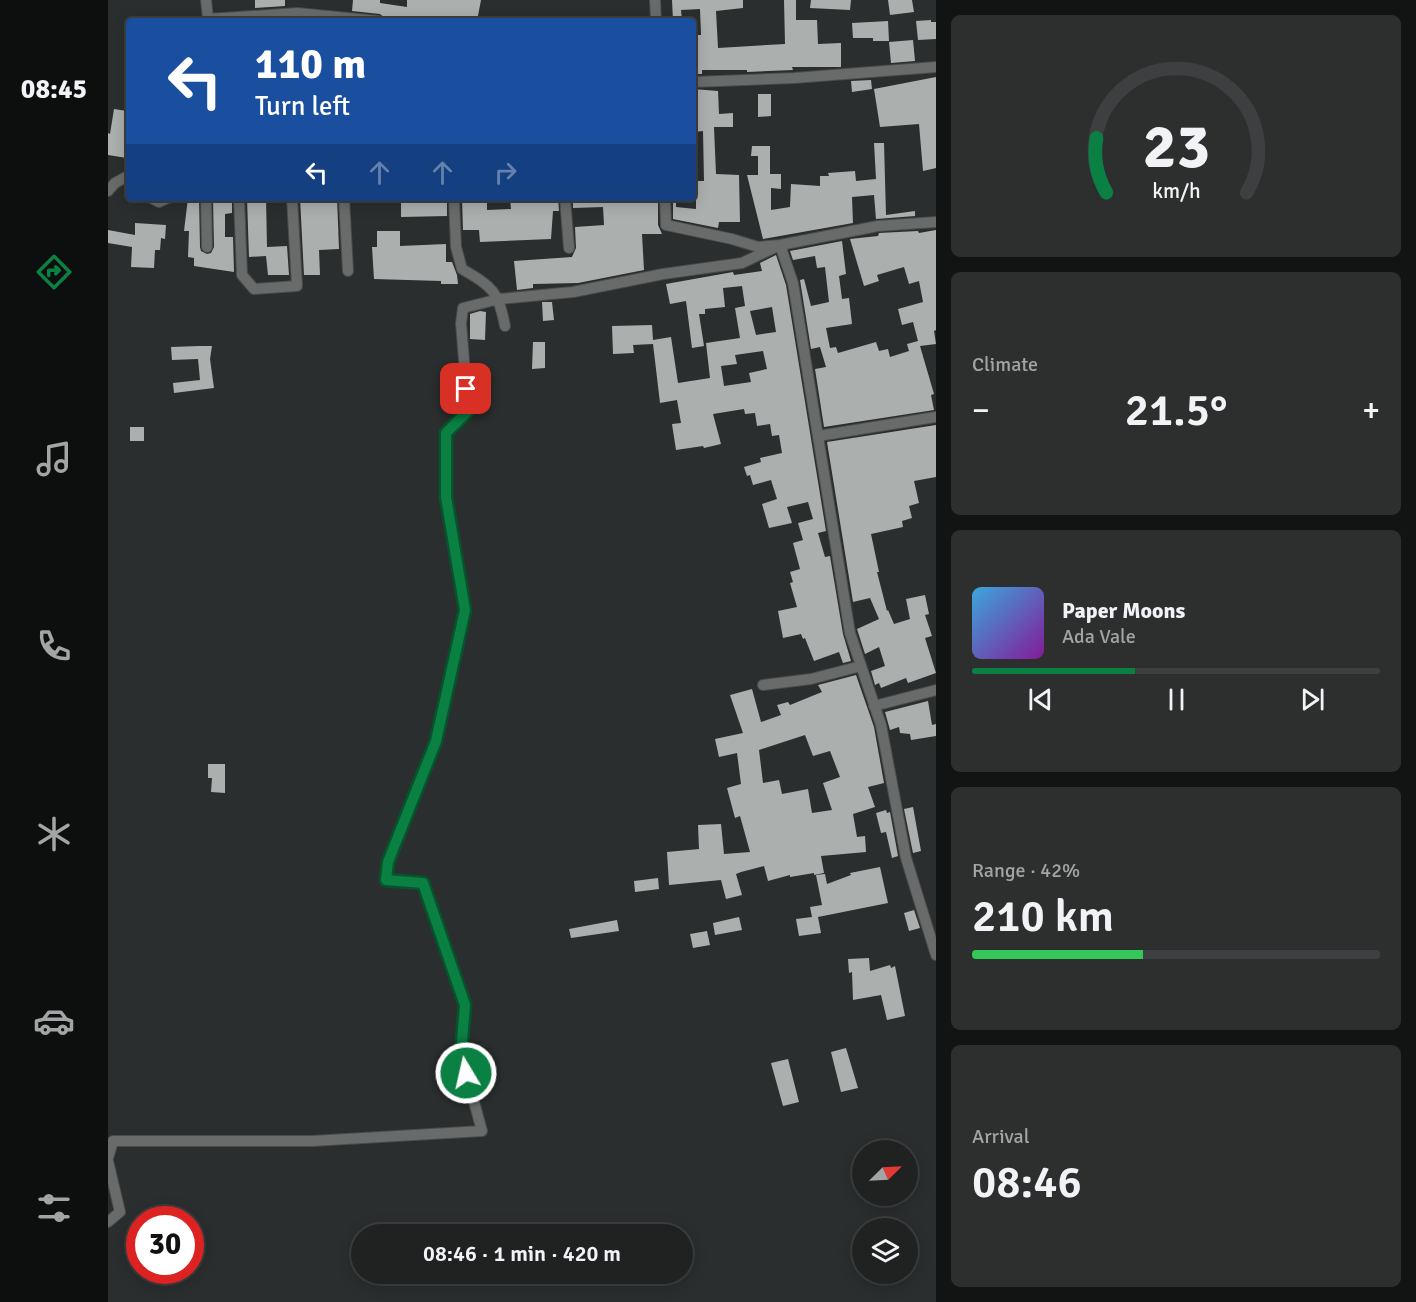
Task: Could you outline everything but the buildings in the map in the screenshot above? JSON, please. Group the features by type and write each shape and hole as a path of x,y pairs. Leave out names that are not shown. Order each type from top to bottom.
{"street":[{"path":"206,0 208,18"},
{"path":"655,0 656,18"},
{"path":"252,18 317,18"},
{"path":"696,82 794,78 936,67"},
{"path":"108,192 115,183 126,177"},
{"path":"206,201 207,247"},
{"path":"239,201 242,275 254,289 297,286 292,201"},
{"path":"344,201 348,271"},
{"path":"454,201 456,247 462,269 485,282 500,299 505,326"},
{"path":"565,201 569,248"},
{"path":"664,201 666,225 758,247 780,245 878,226 936,222"},
{"path":"108,1222 120,1212 108,1160 113,1142 312,1141 482,1131 461,1054 465,1005 423,883 386,880 388,862 436,741 465,610 446,497 446,433 468,411 461,323 463,308 500,299 573,292 663,274 742,263 780,245"},
{"path":"780,245 793,283 850,633 881,725 906,858 936,955"},
{"path":"818,436 936,417"},
{"path":"762,685 811,678 861,666"},
{"path":"874,706 936,690"}],"route":[{"path":"466,389 468,411 446,433 446,497 465,610 436,741 388,862 386,880 423,883 465,1005 461,1054 466,1073"}]}
